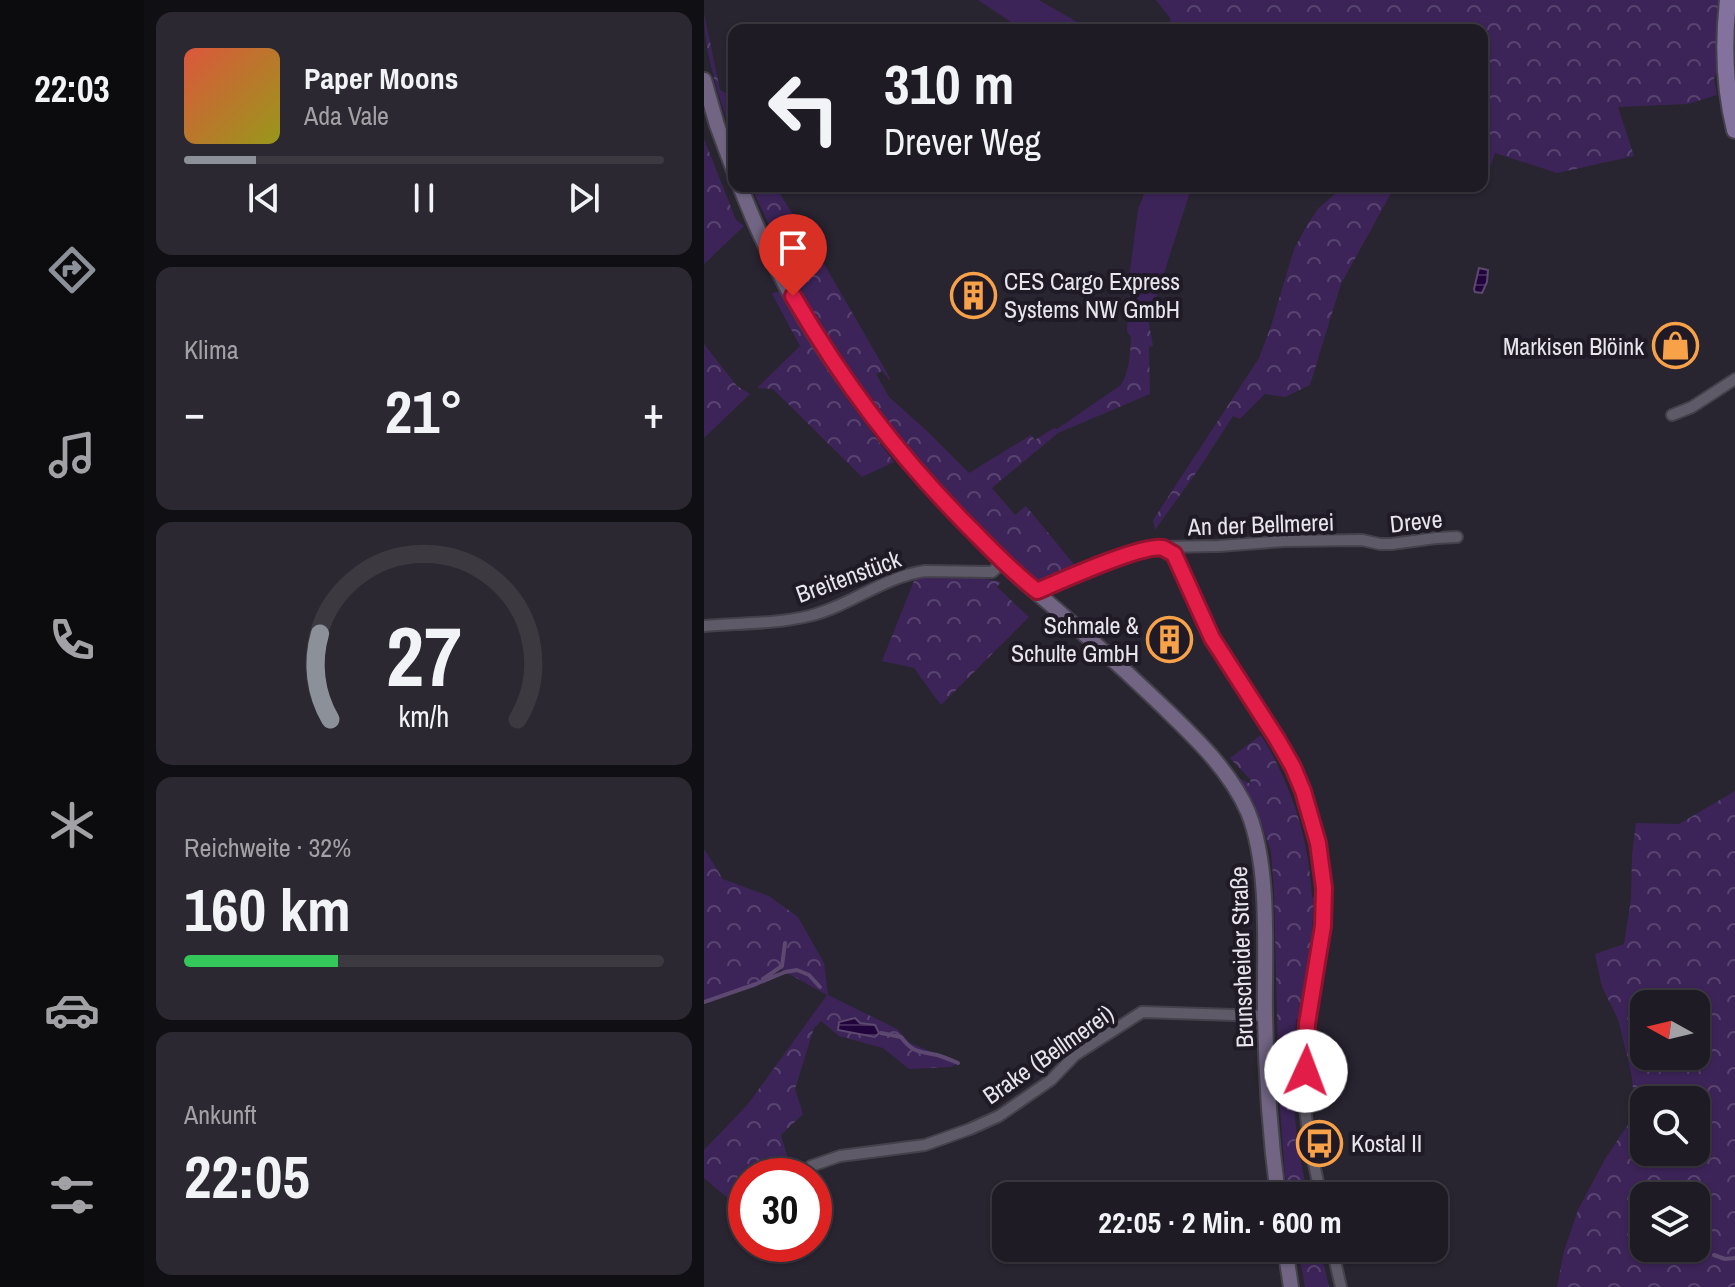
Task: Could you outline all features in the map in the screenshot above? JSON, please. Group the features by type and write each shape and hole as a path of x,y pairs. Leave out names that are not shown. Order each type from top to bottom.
{"main road":[{"path":"1728,0 1724,34 1725,82 1735,130"},
{"path":"704,80 728,155"},
{"name":"Brunscheider Straße","path":"742,192 771,257 818,338 866,409 926,484 1003,562 1184,727 1223,769 1248,812 1261,863 1270,1139 1276,1182"},
{"path":"1287,1262 1291,1287"}],"street":[{"path":"1672,415 1692,407 1735,379"},
{"name":"Dreve","path":"1380,544 1457,537"},
{"name":"An der Bellmerei","path":"1164,548 1284,541 1362,540 1380,544"},
{"path":"1037,591 1093,566 1150,549 1164,548"},
{"name":"An der Bellmerei","path":"1164,548 1174,554 1212,638 1285,753 1303,791 1318,843 1324,888 1323,926 1307,1024 1304,1102 1318,1182"},
{"name":"Breitenstück","path":"704,626 809,616 905,575 925,571 992,572 1003,562"},
{"name":"Brake (Bellmerei)","path":"832,1159 925,1145 999,1116 1051,1080 1075,1055 1142,1012 1265,1016"},
{"path":"1335,1262 1341,1287"}],"green space":[{"path":"978,0 1039,0 1081,24 1014,24"},
{"path":"1156,0 1721,0 1718,68 1714,79 1717,95 1688,104 1618,107 1634,156 1557,173 1495,153 1488,173 1488,24 1171,24"},
{"path":"704,13 720,90 728,95 728,123 710,62"},
{"path":"704,139 736,220 744,226 704,264"},
{"path":"754,192 779,192 890,378 890,381 882,371 876,374 889,397 969,473 1031,435 1035,440 1057,429 1121,385 1128,368 1130,349 1131,336 1127,332 1130,270 1147,316 1153,346 1149,347 1150,394 1058,433 992,488 1015,515 1026,506 1077,568 1046,581 1032,578 962,509 870,402 798,294 802,290"},
{"path":"1144,192 1190,192 1149,320 1130,270 1138,209"},
{"path":"1337,192 1392,192 1341,284 1310,385 1285,397 1265,394 1240,419 1233,416 1155,530 1153,520 1259,358 1294,249 1318,209"},
{"path":"780,292 839,388 894,462 862,477 773,389 757,388 800,346 772,294"},
{"path":"704,344 737,386 750,394 704,438"},
{"path":"916,576 970,576 1001,582 997,587 1029,617 941,705 914,668 882,661"},
{"path":"1261,735 1290,793 1307,854 1314,898 1310,963 1303,1020 1296,1019 1293,1071 1298,1148 1305,1182 1286,1182 1285,1175 1279,1096 1271,852 1256,808 1239,778 1251,784 1250,779 1230,758"},
{"path":"1735,791 1735,1287 1557,1287 1564,1251 1578,1210 1605,1159 1630,1122 1630,1166 1710,1166 1710,1086 1633,1086 1630,1070 1710,1070 1710,990 1630,990 1630,1069 1620,1026 1602,987 1595,954 1624,944 1631,899 1636,823 1679,824"},
{"path":"704,849 723,879 769,896 798,917 824,963 828,995 897,1029 910,1043 958,1063 951,1067 909,1069 883,1048 839,1036 821,1021 814,1028 795,1089 803,1114 781,1135 788,1158 728,1158 728,1199 704,1178 704,1150 748,1104 827,995 780,969 757,986 704,1003"},
{"path":"1301,1262 1323,1262 1329,1287 1305,1287"}],"shaded area":[{"path":"1479,268 1488,270 1482,293 1474,289"},
{"path":"855,1018 860,1023 875,1025 879,1033 875,1037 838,1030 839,1022"}],"waterway":[{"path":"763,979 782,966 785,943"},
{"path":"704,1002 797,970 809,975 820,987"},
{"path":"881,1033 901,1037 917,1050 958,1063"},
{"path":"1714,1255 1725,1259 1735,1258"}],"place":[{"name":"CES Cargo Express Systems NW GmbH","path":"973,295"},
{"name":"Markisen Blöink","path":"1675,346"},
{"name":"Schmale & Schulte GmbH","path":"1170,639"},
{"name":"Kostal II","path":"1320,1143"}],"route":[{"path":"793,296 866,409 926,484 1003,562 1037,591 1093,566 1130,554 1158,547 1174,554 1212,638 1293,767 1318,843 1324,888 1323,926 1307,1024 1306,1071"}]}
